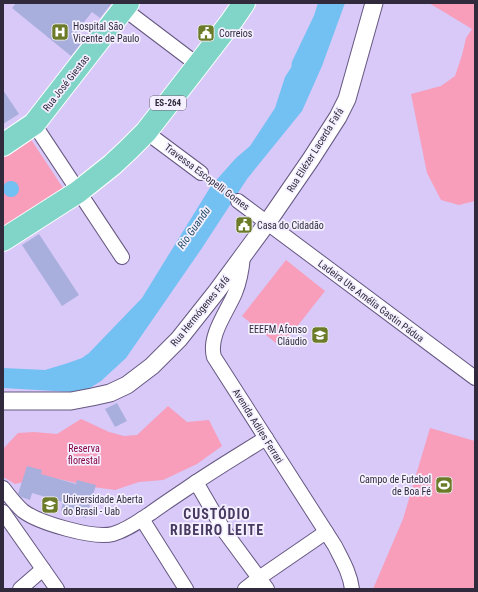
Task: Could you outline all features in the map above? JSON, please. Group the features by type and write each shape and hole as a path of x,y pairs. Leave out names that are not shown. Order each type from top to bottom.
{"main road":[{"name":"ES-264","path":"3,240 78,192 128,150 146,132 244,3"},
{"name":"Rua José Giestas","path":"3,145 34,124 126,6"}],"street":[{"name":"Rua Eliézer Lacerda Fafá","path":"267,224 338,117 347,98 374,3"},
{"path":"126,6 198,65"},
{"path":"34,124 122,257"},
{"name":"Travessa Escopelli Gomes","path":"146,132 201,173"},
{"name":"Travessa Escopelli Gomes","path":"238,200 267,224"},
{"name":"Rua Hermógenes Fafá","path":"3,401 71,400 110,393 127,384 152,366 179,339 267,224"},
{"name":"Ladeira Ute Amélia Gastin Pádua","path":"267,224 475,378"},
{"name":"Avenida Adiles Ferrari","path":"243,256 241,273 236,291 214,338 213,352 216,360 335,546 344,562 352,589"},
{"path":"3,488 24,512 36,518 79,532 98,535 112,534 124,530 142,519 196,482 266,438"},
{"path":"196,482 225,532 263,583"},
{"path":"3,512 57,589"},
{"path":"142,519 186,589"},
{"path":"245,589 263,583 326,532"},
{"path":"20,589 43,569"}],"path":[{"name":"Travessa Escopelli Gomes","path":"201,173 238,200"}],"green space":[{"path":"429,3 475,3 475,201 459,205 441,200 427,173 411,94 441,86 455,76 466,38 472,29"},
{"path":"30,138 63,188 3,229 3,156"},
{"path":"286,260 325,291 281,347 242,316"},
{"name":"Reserva florestal","path":"168,406 187,422 209,420 222,446 197,464 163,480 139,482 115,490 93,487 59,479 37,479 15,484 3,477 3,449 18,433 34,432 57,434 81,419 109,432 124,436 137,435"},
{"path":"430,428 475,441 475,589 373,589 403,519"}],"water":[{"path":"326,3 345,3 322,66 302,111 247,179 202,248 126,358 101,381 85,391 72,392 3,388 3,368 45,370 82,358 89,353 142,298 211,186 236,158 250,146 275,108 285,77 294,63 318,35"},
{"path":"11,181 17,183 19,189 17,195 11,197 5,195 3,189 5,183"}],"building":[{"name":"Hospital São Vicente de Paulo","path":"16,3 112,3 100,18 92,12 80,27 82,29 76,36 83,41 71,56 12,8"},
{"path":"3,90 19,114 3,124"},
{"path":"39,234 79,295 62,306 22,245"},
{"path":"117,403 127,421 115,427 105,409"},
{"path":"27,466 42,470 41,474 76,484 77,480 96,485 86,518 61,511 63,502 32,493 30,500 21,497 18,494"}],"waterway":[{"name":"Rio Guandu","path":"302,65 324,19 329,3"}],"place":[{"name":"Hospital São Vicente de Paulo","path":"60,32"},
{"name":"Correios","path":"206,33"},
{"name":"Casa do Cidadão","path":"244,225"},
{"name":"EEEFM Afonso Cláudio","path":"320,335"},
{"name":"Campo de Futebol de Boa Fé","path":"444,485"},
{"name":"Universidade Aberta do Brasil - Uab","path":"50,505"}],"district":[{"name":"CUSTÓDIO RIBEIRO LEITE","path":"217,522"}]}
